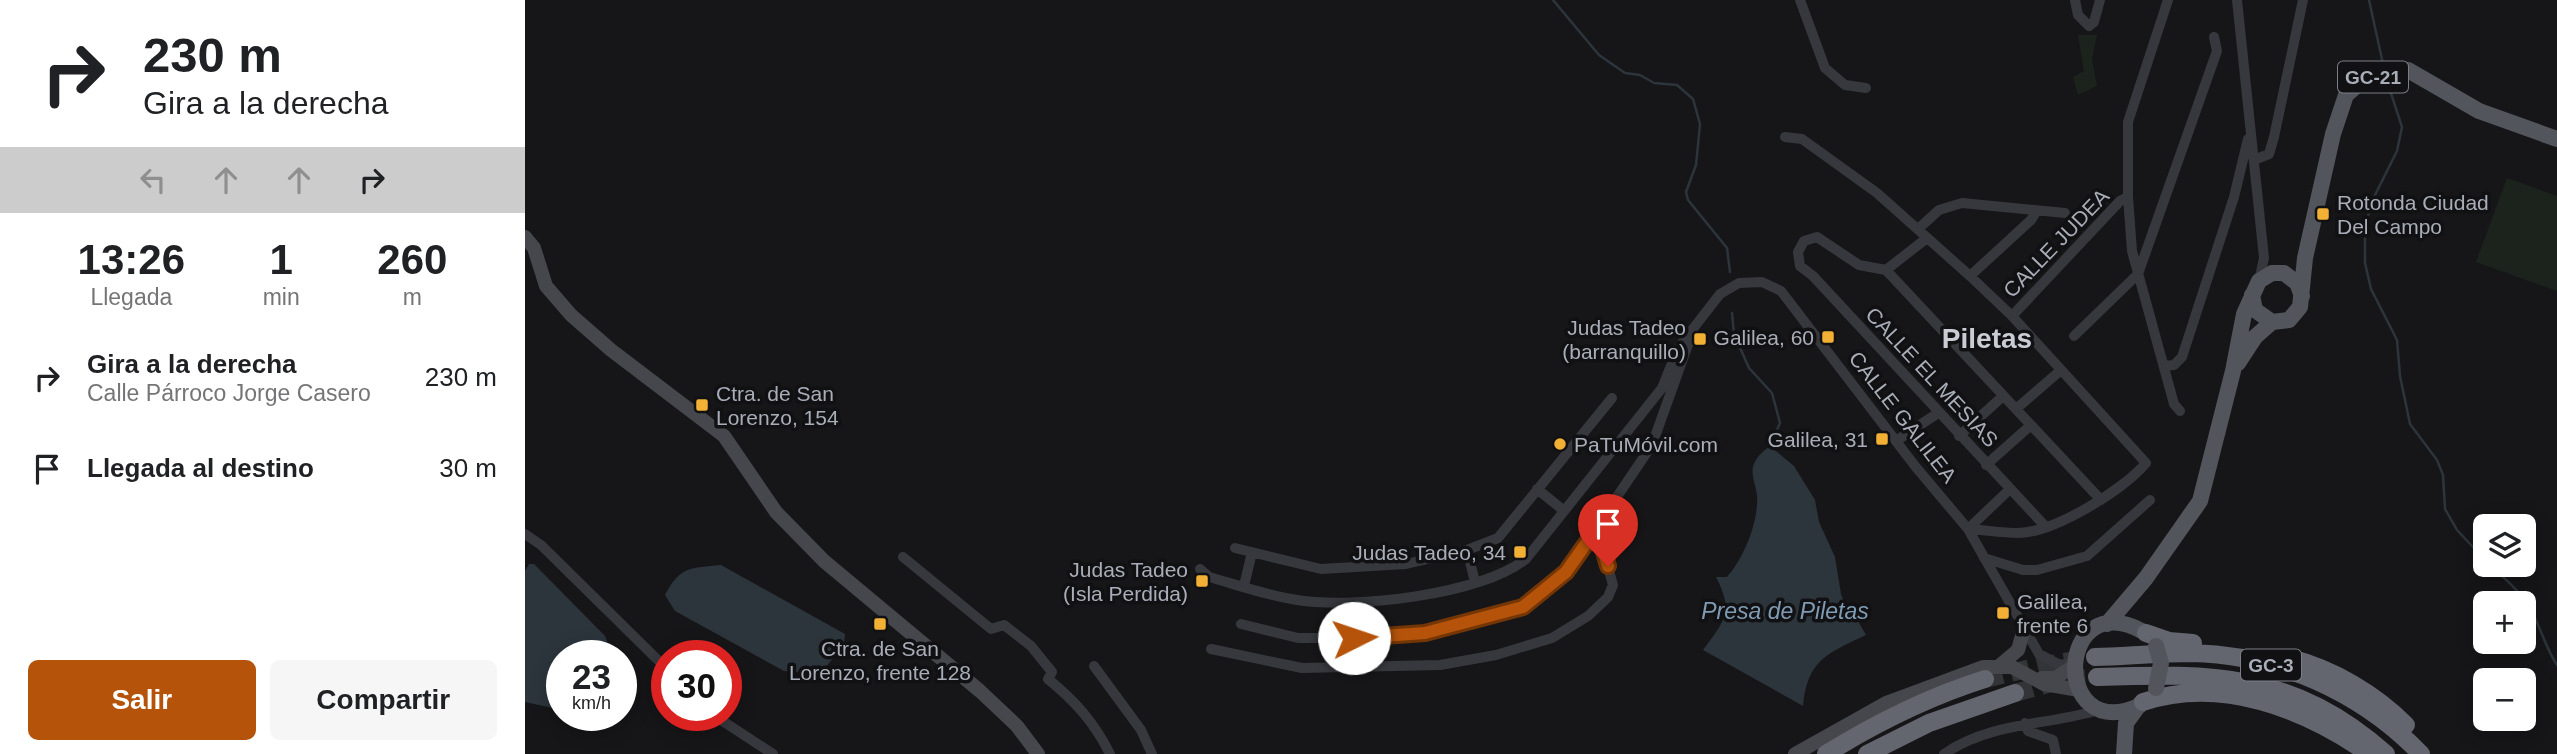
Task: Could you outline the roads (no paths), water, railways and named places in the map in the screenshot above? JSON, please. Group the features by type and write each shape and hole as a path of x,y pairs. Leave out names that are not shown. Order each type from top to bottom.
{"highway":[{"path":"2149,637 2179,643 2223,643 2258,649 2327,671 2387,707 2432,754"},
{"name":"GC-3","path":"2095,657 2192,653 2256,660 2325,684 2355,700 2382,719 2421,754"},
{"name":"GC-3","path":"2097,677 2188,674 2250,681 2314,704 2367,737 2386,754"},
{"path":"1826,754 1910,708 1985,680"},
{"path":"1867,754 1929,723 2015,693"},
{"path":"2141,704 2166,695 2202,694 2228,695 2279,705 2316,720 2369,754"}],"main road":[{"name":"GC-21","path":"2302,299 2305,258 2333,134 2346,95 2361,82 2390,71 2408,69 2479,111 2557,139"},
{"path":"2124,754 2118,733 2103,710 2081,693 2073,666 2078,646 2086,636 2107,624 2146,578 2200,501 2234,372 2235,350 2255,288 2265,276 2282,273 2305,258"},
{"path":"2255,288 2259,316 2272,322 2289,320 2302,299 2297,283 2282,273"},
{"path":"2234,372 2255,337 2272,322"},
{"path":"2124,754 2126,723 2156,688 2161,663 2134,610 2146,578"},
{"path":"2107,624 2133,626 2149,637"},
{"path":"2103,710 2129,710 2141,704"}],"street":[{"path":"1800,0 1825,68 1845,85 1866,88"},
{"path":"2075,0 2078,15 2089,26 2094,22 2100,0"},
{"path":"2168,0 2128,122 2130,237 2174,404 2180,411"},
{"path":"2237,0 2264,258 2255,288"},
{"path":"2254,160 2269,154 2303,0"},
{"path":"2074,337 2138,274 2217,51 2214,37"},
{"path":"2164,366 2174,365 2182,357 2234,197 2247,149 2249,114"},
{"path":"1785,137 1802,139 1877,193 1918,229 2012,316 2146,463 2137,474 2085,511 2020,533 1968,529"},
{"path":"2234,197 2244,187 2251,188 2259,198"},
{"name":"CALLE JUDEA","path":"2012,316 2120,201 2129,197"},
{"path":"1918,229 1939,210 1962,203 2065,213"},
{"path":"1970,276 2031,220 2036,212"},
{"path":"2130,237 2135,242 2142,242 2151,233"},
{"path":"525,237 534,248 546,286 571,315 611,350 724,436 776,512 804,542 980,691 1017,726 1038,754"},
{"name":"CALLE EL MESIAS","path":"1886,270 1859,265 1817,237 1804,241 1798,252 1800,265 2044,526"},
{"path":"1927,238 1886,270 2101,500"},
{"path":"2262,241 2272,264 2282,273"},
{"name":"CALLE GALILEA","path":"1692,332 1720,294 1739,283 1762,282 1781,291 1896,441 1968,529 2039,654 2052,662"},
{"path":"1200,569 1209,577 1294,600 1328,604 1411,598 1510,572 1525,559 1662,388 1678,348 1692,332"},
{"path":"1241,624 1298,638 1354,638 1425,633 1523,607 1566,572 1652,444 1692,332"},
{"path":"2016,409 2061,370"},
{"path":"1959,436 2003,396"},
{"path":"1235,548 1321,569 1406,564 1467,550 1498,538 1612,398"},
{"path":"1896,441 1938,412"},
{"path":"1986,465 2031,425"},
{"path":"1537,489 1563,510"},
{"path":"1968,529 2010,490"},
{"path":"1984,558 2030,570 2087,556 2150,500"},
{"path":"1211,649 1303,668 1440,665 1496,655 1552,638 1588,616 1608,597 1613,585 1597,528"},
{"path":"525,534 541,545 651,653"},
{"path":"1467,550 1475,582"},
{"path":"1244,586 1252,552"},
{"path":"903,557 991,629 1004,625 1031,646 1052,672 1048,679 1075,701 1097,727 1110,754"},
{"path":"1999,666 2018,650 2024,629"},
{"path":"2052,662 2067,656 2078,646"},
{"path":"2052,662 2073,666"},
{"path":"1094,666 1141,730 1152,754"},
{"path":"1795,754 1886,703 1971,670 1999,666 2012,667 2044,684 2081,693 2074,711 2055,720"},
{"path":"2033,677 2055,677 2073,666"},
{"path":"1944,754 1996,729 2103,710"},
{"path":"2025,723 2028,731 2053,740 2056,754"},
{"path":"738,731 773,754"}],"water":[{"name":"Presa de Piletas","path":"1770,446 1794,466 1815,500 1819,522 1835,557 1841,594 1850,618 1858,621 1866,635 1830,653 1822,660 1809,678 1803,706 1703,650 1722,623 1726,608 1716,577 1727,577 1749,539 1757,505 1753,467 1757,458"},
{"path":"529,564 534,564 607,640 546,640 546,707 525,702 525,571"},
{"path":"721,565 845,634 844,644 826,667 810,673 784,671 742,648 742,640 728,640 675,611 665,595 676,578 694,568"}],"waterway":[{"path":"1553,0 1599,55 1625,73 1640,75 1654,83 1677,85 1693,99 1700,124 1696,165 1686,192 1688,200 1727,248 1730,272"},
{"path":"2369,0 2383,64"},
{"path":"2387,81 2402,127 2397,151 2370,205 2365,235 2365,263 2371,289 2397,340 2400,376 2410,424 2437,460 2443,475 2445,509 2457,530 2473,547"},
{"path":"1732,313 1734,334 1749,368 1772,393 1780,423 1770,446"},
{"path":"2503,577 2527,603 2557,665"}],"tunnel":[{"path":"1985,679 2039,666 2095,657"},
{"path":"2015,693 2058,681 2097,677"}],"place":[{"name":"Rotonda Ciudad Del Campo","path":"2323,214"},
{"name":"Galilea, 60","path":"1828,337"},
{"name":"Judas Tadeo (barranquillo)","path":"1700,339"},
{"name":"Ctra. de San Lorenzo, 154","path":"702,405"},
{"name":"Galilea, 31","path":"1882,439"},
{"name":"PaTuMóvil.com","path":"1560,444"},
{"name":"Judas Tadeo, 34","path":"1520,552"},
{"name":"Judas Tadeo (Isla Perdida)","path":"1202,581"},
{"name":"Galilea, frente 6","path":"2003,613"},
{"name":"Ctra. de San Lorenzo, frente 128","path":"880,624"}],"district":[{"name":"Piletas","path":"1987,338"}]}
